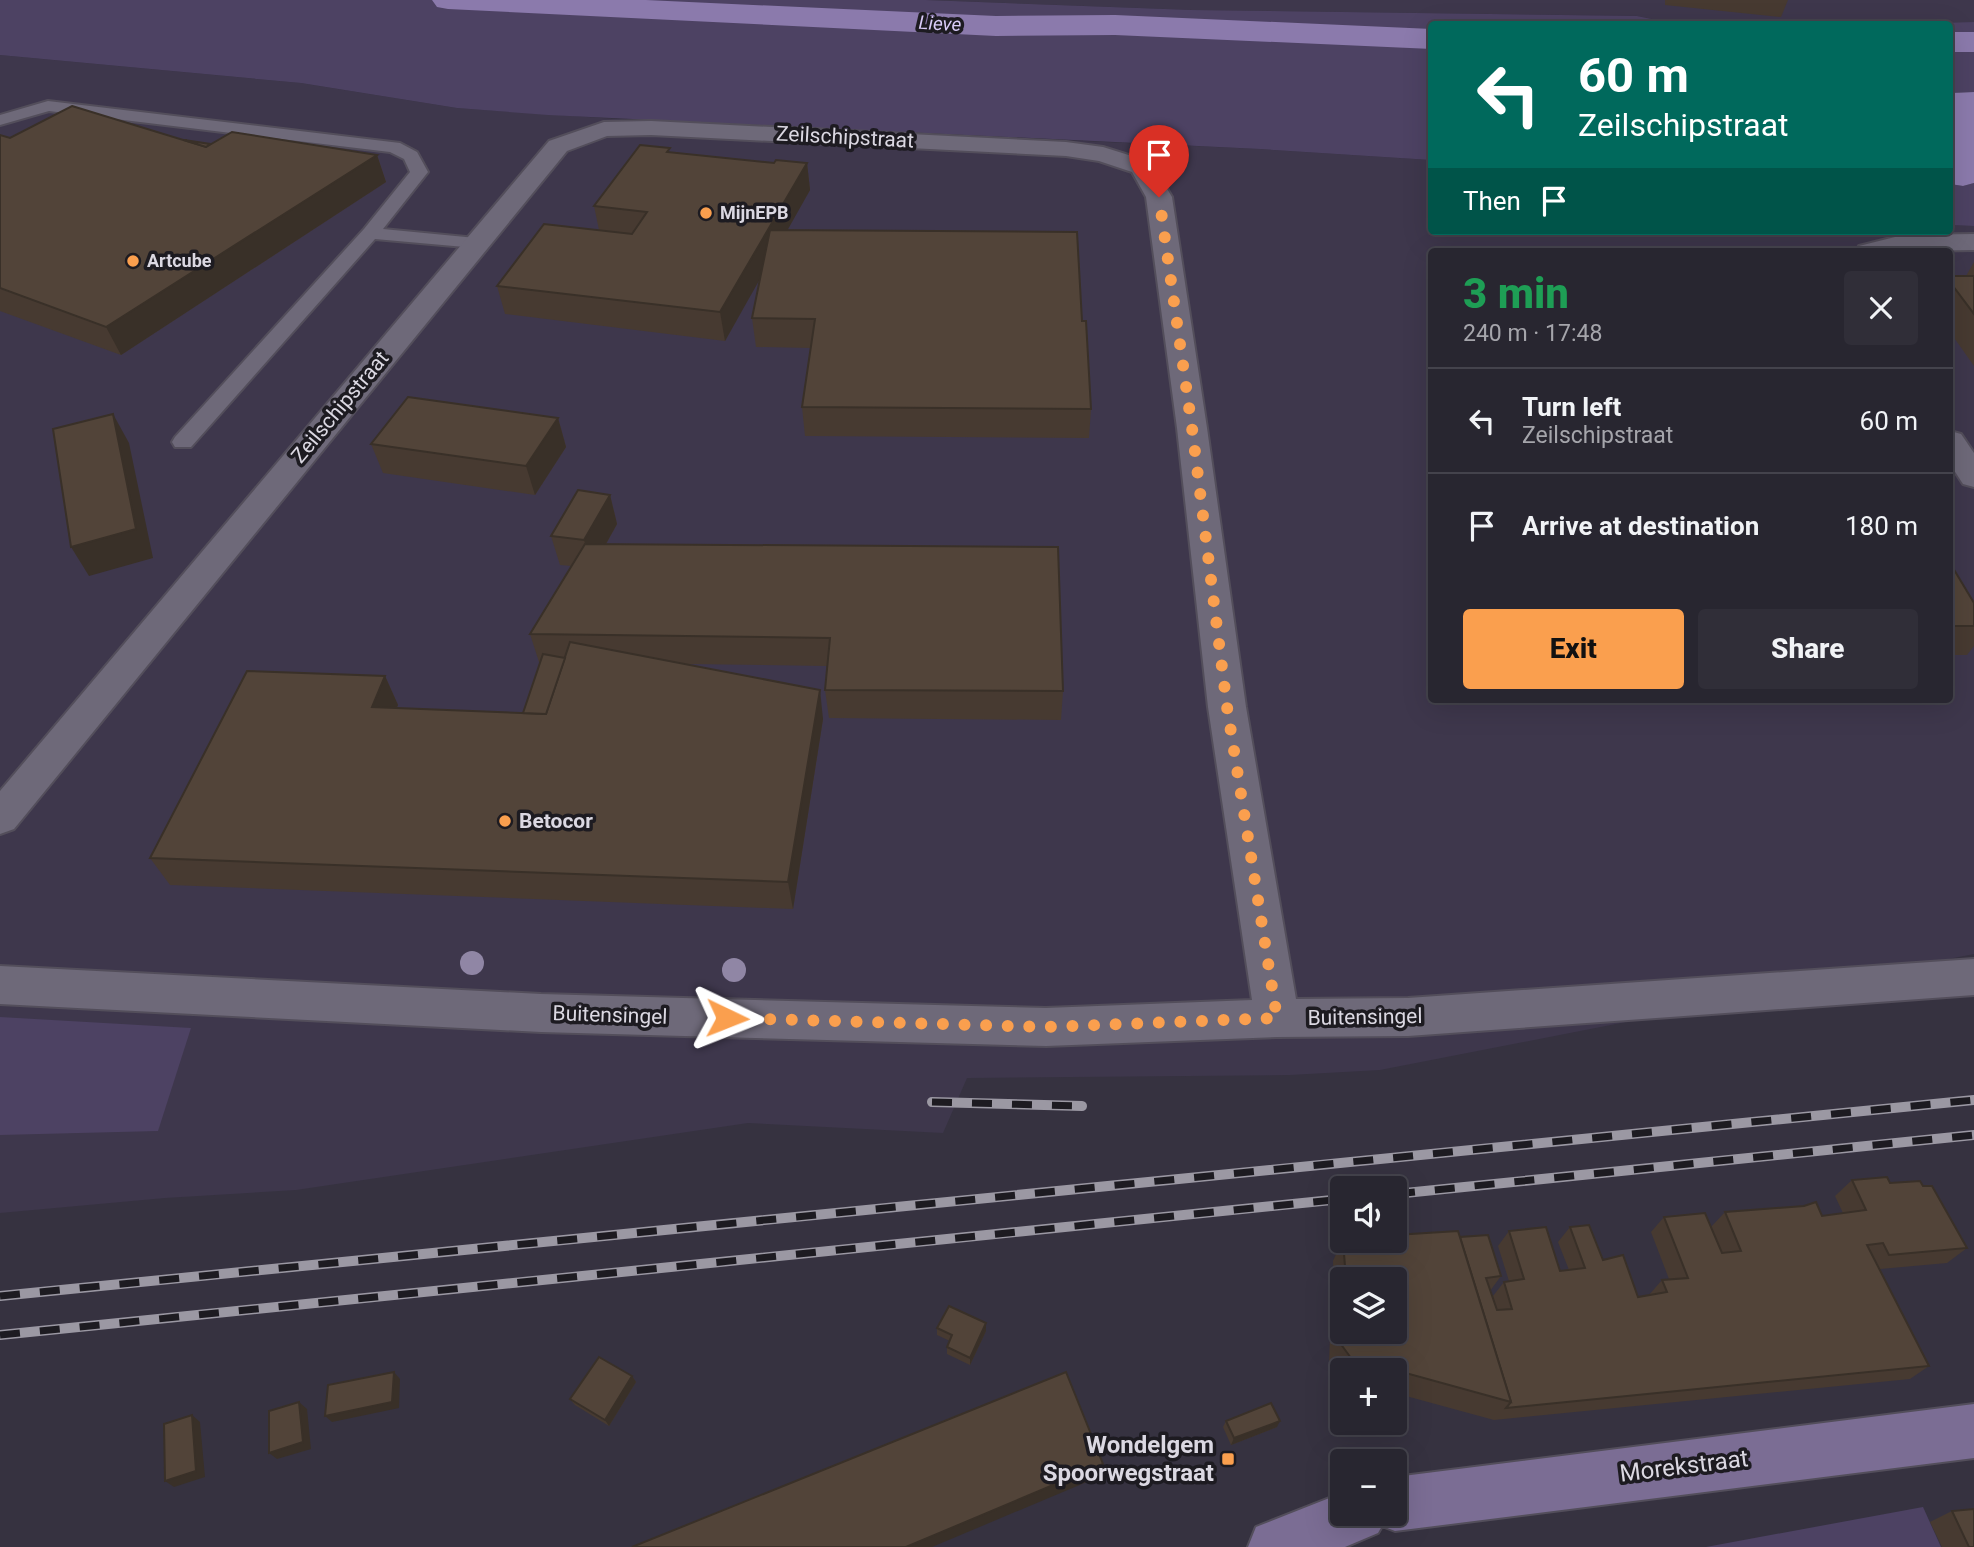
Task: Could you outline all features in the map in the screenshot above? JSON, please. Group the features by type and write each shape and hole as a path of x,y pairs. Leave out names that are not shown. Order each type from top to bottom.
{"street":[{"name":"Zeilschipstraat","path":"0,818 558,146 604,129 651,128 1066,149 1103,154 1142,167 1159,197 1192,428 1227,707 1277,1018"},
{"path":"1884,248 1903,243 1974,242"},
{"path":"1953,446 1974,477"},
{"name":"Buitensingel","path":"0,985 541,1013 1046,1027 1277,1018 1408,1017 1974,977"},
{"name":"Morekstraat","path":"1407,1502 1974,1431"},
{"path":"1276,1547 1330,1526"}],"lane":[{"path":"0,120 48,106 394,147 411,156 419,172 370,233 183,442"},
{"path":"370,233 475,243"}],"shaded area":[{"path":"0,0 926,0 1192,10 1637,16 1661,21 1428,21 1428,160 1260,149 548,115 457,108 301,83 0,55"},
{"path":"926,0 1974,0 1974,22 1661,21 1637,16 1192,10"},
{"path":"1953,22 1974,22 1974,92 1953,93"},
{"path":"0,55 301,83 457,108 660,122 1260,149 1428,160 1428,235 1953,235 1953,225 1974,226 1974,954 1380,1070 1290,1075 967,1078 943,1133 748,1123 296,1190 165,1198 0,1213"},
{"path":"1974,92 1974,183 1963,186 1953,184 1953,93"},
{"path":"1974,183 1974,226 1953,225 1953,184 1963,186"},
{"path":"0,1017 191,1028 158,1131 0,1135"},
{"path":"1923,1507 1941,1547 1706,1547"}],"building":[{"name":"Artcube","path":"72,106 206,147 232,132 377,155 106,327 0,288 0,135 10,138"},
{"path":"184,140 210,144 206,147"},
{"path":"640,145 670,148 667,152 774,163 776,160 807,163 720,312 497,286 544,224 632,234 647,212 594,206"},
{"path":"770,230 1077,232 1091,409 802,407 815,319 752,318"},
{"path":"1953,276 1974,276 1974,314 1953,286"},
{"path":"408,397 558,418 526,466 371,444"},
{"path":"113,414 136,529 71,547 53,429"},
{"path":"578,490 610,495 584,540 551,536"},
{"path":"585,544 1058,547 1063,691 825,690 830,638 530,634"},
{"path":"1953,568 1974,603 1974,626 1953,626"},
{"name":"Betocor","path":"570,642 820,690 788,882 150,858 247,671 385,676 372,707 546,714"},
{"path":"543,654 565,658 546,714 523,713"},
{"path":"1887,1177 1890,1183 1920,1181 1923,1186 1932,1186 1967,1248 1889,1255 1883,1243 1867,1245 1929,1366 1506,1408 1511,1402 1460,1237 1488,1235 1501,1276 1486,1278 1497,1310 1512,1309 1504,1282 1524,1279 1509,1231 1546,1227 1560,1271 1585,1268 1570,1227 1589,1225 1603,1260 1623,1255 1638,1297 1667,1292 1662,1280 1688,1278 1664,1217 1705,1213 1722,1253 1741,1251 1725,1212 1804,1206 1816,1202 1822,1216 1866,1210 1852,1180"},
{"path":"1458,1231 1511,1402 1407,1373 1407,1358 1351,1358 1341,1344 1407,1344 1407,1267 1345,1267 1344,1253 1407,1253 1407,1234"},
{"path":"949,1306 986,1323 970,1358 947,1347 952,1335 937,1328"},
{"path":"599,1357 632,1376 605,1420 570,1399"},
{"path":"394,1372 392,1402 325,1416 328,1385"},
{"path":"1066,1372 1103,1464 906,1547 632,1547"},
{"path":"299,1402 303,1442 269,1453 269,1411"},
{"path":"1271,1403 1280,1421 1234,1438 1226,1421"},
{"path":"192,1415 196,1471 165,1481 164,1424"},
{"path":"1974,1509 1974,1547 1969,1547 1952,1511"}],"waterway":[{"name":"Lieve","path":"448,0 996,26 1115,25 1428,39"},
{"name":"Lieve","path":"1953,42 1974,42"}],"railway":[{"path":"0,1296 1974,1100"},
{"path":"932,1102 1082,1106"},
{"path":"1407,1193 1974,1135"},
{"path":"0,1335 1330,1200"}],"place":[{"name":"MijnEPB","path":"706,213"},
{"name":"Artcube","path":"133,261"},
{"name":"Betocor","path":"505,821"},
{"name":"Wondelgem Spoorwegstraat","path":"1228,1459"}],"route":[{"path":"727,1018 1046,1027 1277,1018 1227,707 1192,428 1159,197"}]}
